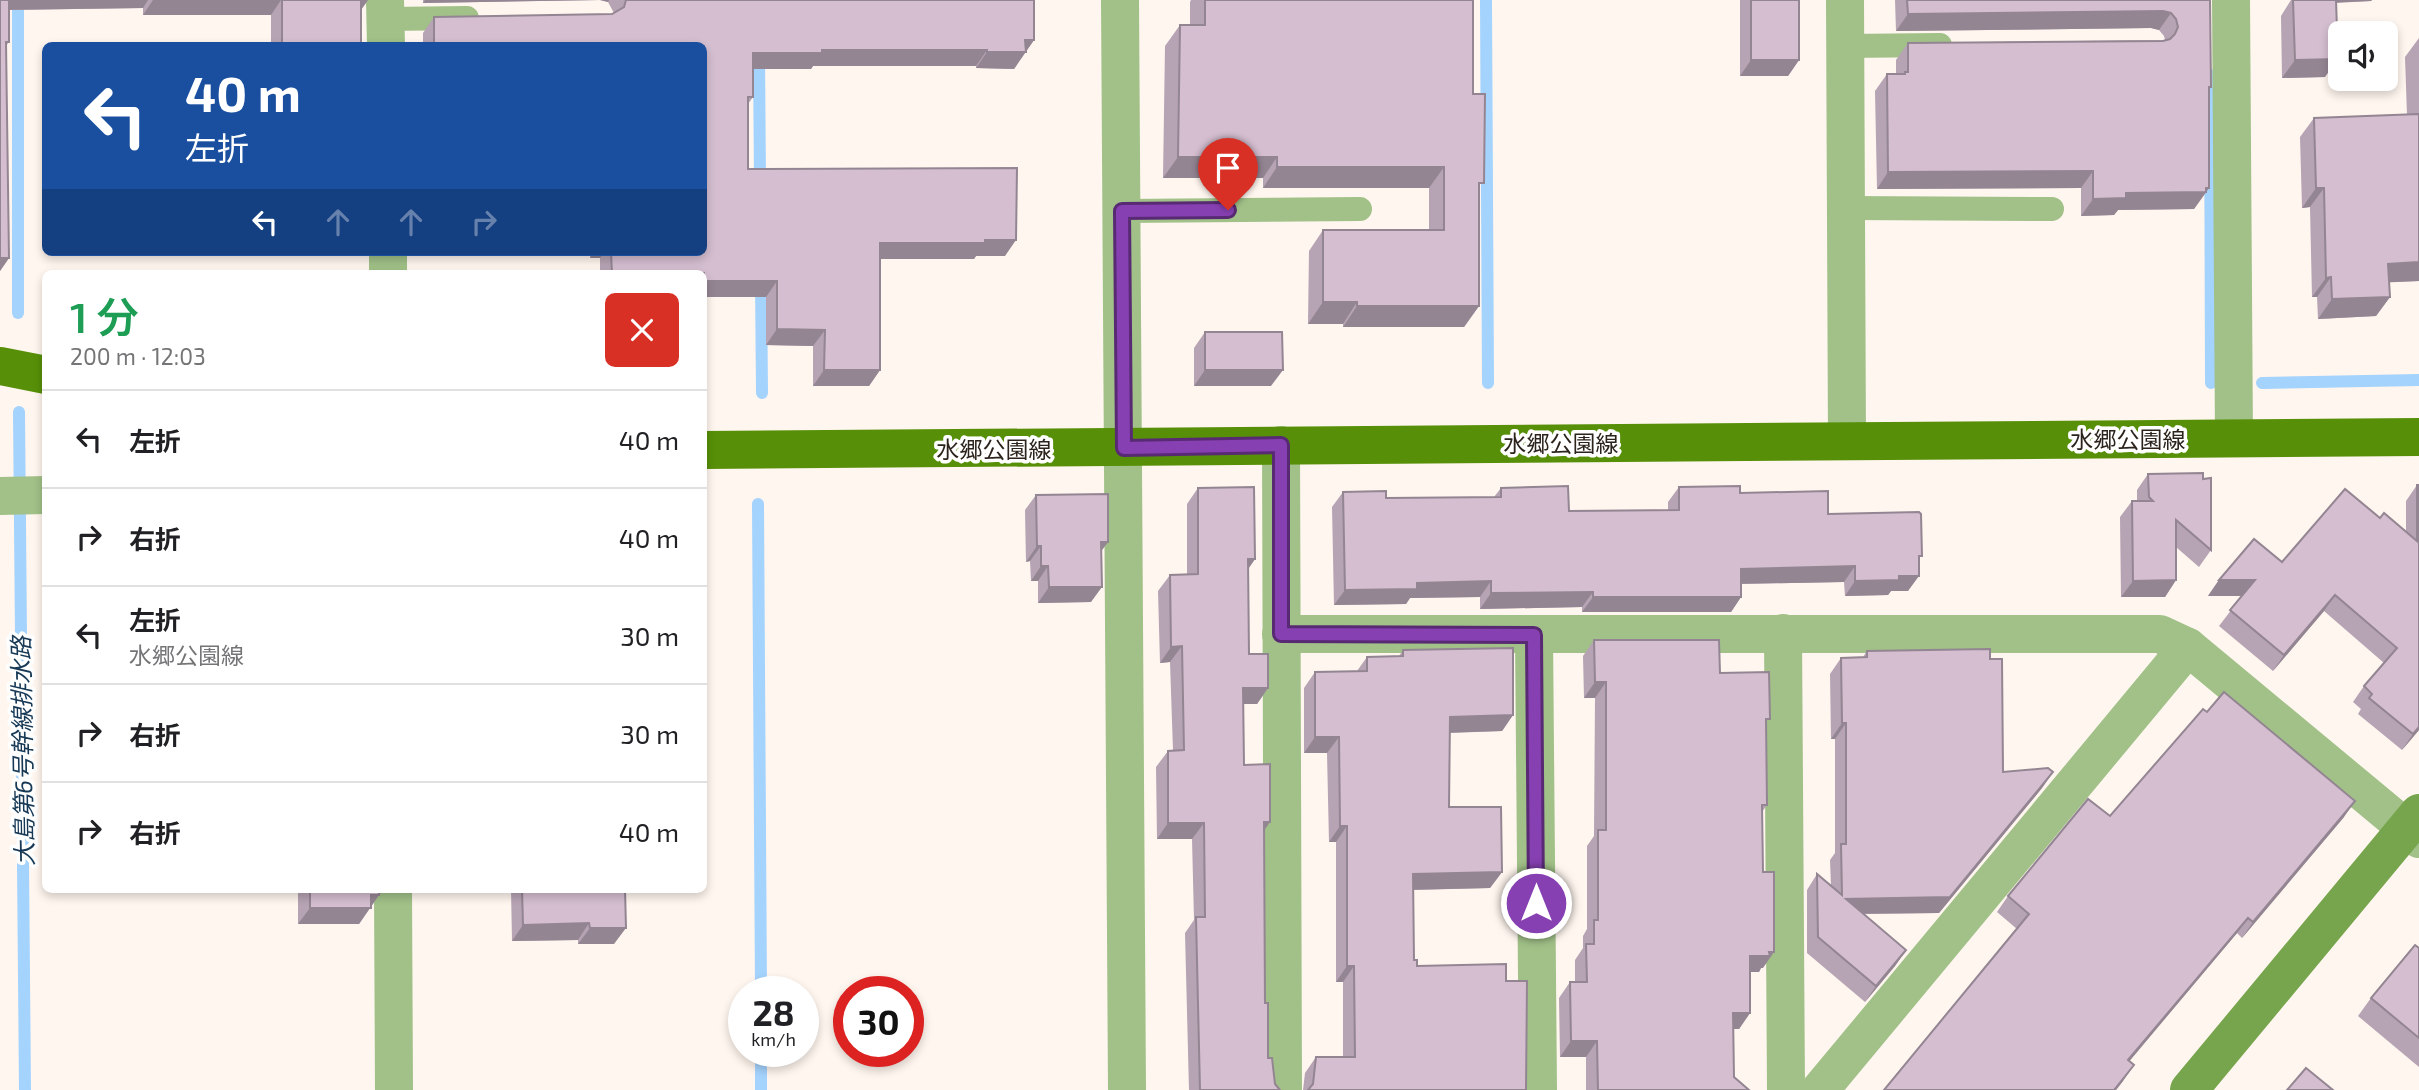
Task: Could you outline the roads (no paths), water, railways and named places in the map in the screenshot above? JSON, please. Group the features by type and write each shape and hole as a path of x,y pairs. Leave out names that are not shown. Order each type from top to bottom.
{"main road":[{"path":"0,366 42,374"},
{"name":"水郷公園線","path":"707,450 2419,437"}],"street":[{"path":"1120,0 1127,1090"},
{"path":"1845,0 1847,441"},
{"path":"2231,0 2234,438"},
{"path":"1281,445 1283,1090"},
{"path":"1783,633 1786,1090"},
{"path":"1281,634 2160,634 2188,647 2415,827 2189,1090"},
{"path":"1534,635 1538,1090"},
{"path":"1820,1090 2188,647"},
{"path":"393,893 394,1090"}],"lane":[{"path":"386,22 493,17"},
{"path":"1845,46 1956,45"},
{"path":"1846,208 2052,209"},
{"path":"1122,211 1360,209"}],"waterway":[{"name":"大島第6号幹線排水路","path":"18,0 18,313"},
{"path":"1486,0 1488,383"},
{"path":"759,54 760,183"},
{"path":"2210,75 2211,383"},
{"path":"761,281 762,393"},
{"path":"2262,383 2419,380"},
{"name":"大島第6号幹線排水路","path":"19,412 25,1090"},
{"path":"758,504 761,976"},
{"path":"761,1067 761,1090"}]}
